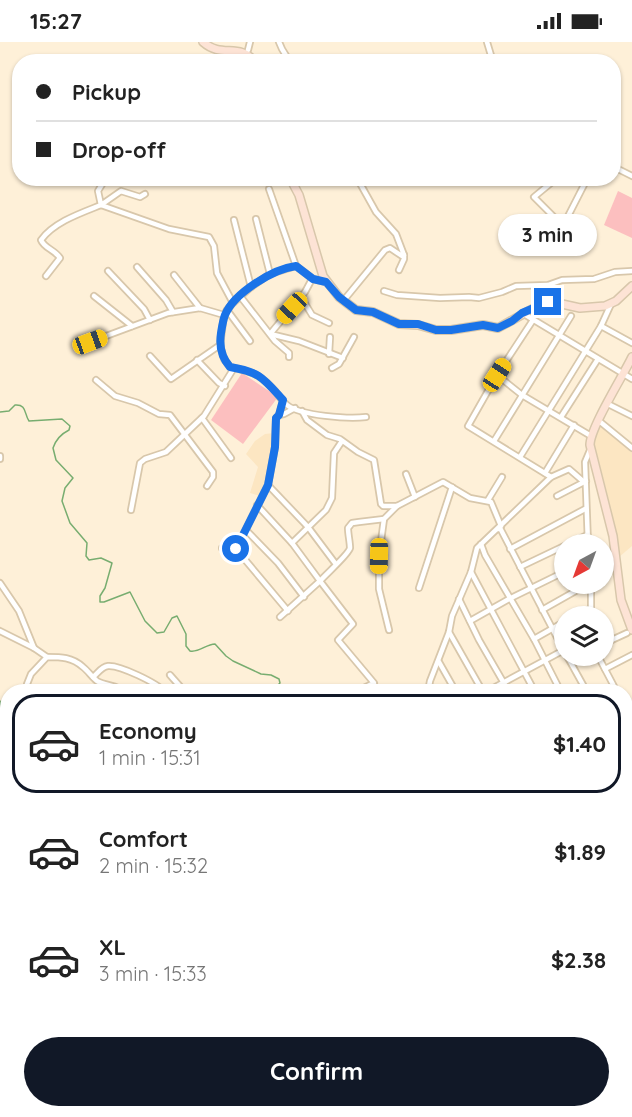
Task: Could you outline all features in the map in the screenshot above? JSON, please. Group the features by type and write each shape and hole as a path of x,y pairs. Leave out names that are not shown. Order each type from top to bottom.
{"street":[{"path":"203,42 216,48 236,46 248,50 250,54"},
{"path":"248,50 250,42"},
{"path":"101,186 98,191 101,206"},
{"path":"294,186 326,282 356,310 373,312 399,324 418,324 436,330 451,330 483,325 498,328 522,313 548,302 580,308 611,304"},
{"path":"361,186 376,212 396,234 404,255 399,270"},
{"path":"547,186 534,197 563,226 583,186"},
{"path":"269,189 296,266 312,279 326,282"},
{"path":"46,276 60,258 57,253 43,244 41,240 44,235 71,218 101,206 121,191 140,197 145,194"},
{"path":"101,206 169,229 209,237 214,246 217,273 232,303"},
{"path":"256,219 270,274"},
{"path":"234,220 251,287"},
{"path":"344,300 385,250 390,248 404,255"},
{"path":"296,266 270,274 232,303 226,313 220,345 227,363 234,368 258,375 288,406 341,418 366,417"},
{"path":"137,267 166,300 173,312"},
{"path":"108,271 144,309 150,320"},
{"path":"384,291 397,295 479,298 516,286 548,285 562,280 594,279 615,272 632,271"},
{"path":"174,274 200,308"},
{"path":"270,334 301,297 312,279"},
{"path":"520,457 601,326 611,304 632,286"},
{"path":"94,296 132,326"},
{"path":"240,296 279,345 289,352 289,357"},
{"path":"301,297 312,315 329,323"},
{"path":"90,342 173,312 200,308 226,313 250,341"},
{"path":"522,313 632,379"},
{"path":"494,441 571,316"},
{"path":"533,320 497,375 468,426 551,477"},
{"path":"601,326 632,343"},
{"path":"270,334 299,341 329,354 343,357"},
{"path":"329,354 330,337"},
{"path":"332,368 339,364 354,337"},
{"path":"150,356 171,380 220,345"},
{"path":"587,534 585,462 590,450 591,436 632,357"},
{"path":"561,417 598,359"},
{"path":"197,360 219,383 225,386"},
{"path":"131,510 140,463 145,459 164,454 202,418 225,386 234,368"},
{"path":"497,375 522,395 591,436"},
{"path":"96,380 115,396 138,402 159,414 170,415 214,475 207,486"},
{"path":"236,549 268,485 275,447 276,418 283,400"},
{"path":"608,404 632,416"},
{"path":"279,415 295,408"},
{"path":"302,410 309,422 327,435 374,460 381,504 388,507 397,506"},
{"path":"202,418 231,458"},
{"path":"598,420 631,445"},
{"path":"545,473 574,425"},
{"path":"292,543 326,510 332,498 334,453 342,441"},
{"path":"590,450 613,536 621,600 629,632 614,639"},
{"path":"429,684 449,632 452,616 471,572 477,548 551,477 569,469 586,481"},
{"path":"406,474 415,497"},
{"path":"488,500 502,477"},
{"path":"556,496 586,481"},
{"path":"280,617 304,597 335,563 348,554 350,549 348,528 352,524 384,519 397,506 443,482 470,498 488,500 493,504 500,528 554,632"},
{"path":"268,485 308,527 335,563"},
{"path":"419,588 452,487"},
{"path":"257,505 292,543 353,624 338,639 374,683 372,684"},
{"path":"510,549 585,509"},
{"path":"384,519 379,556 379,590 389,630"},
{"path":"246,530 278,563 304,597"},
{"path":"481,543 509,599 534,639 557,684"},
{"path":"222,548 236,549 288,611"},
{"path":"520,567 554,551"},
{"path":"471,572 532,684"},
{"path":"470,621 554,577"},
{"path":"0,583 19,611 34,648"},
{"path":"542,610 571,594"},
{"path":"459,599 504,682"},
{"path":"534,639 552,629"},
{"path":"0,631 34,648 46,657 67,657 74,660 93,677 106,684"},
{"path":"449,632 479,684"},
{"path":"500,684 554,655"},
{"path":"605,669 632,655"},
{"path":"27,684 31,674 46,657"},
{"path":"439,662 451,684"},
{"path":"93,677 101,669 111,666 156,684"},
{"path":"573,666 583,684"},
{"path":"603,666 613,684"},
{"path":"170,675 178,684"}],"shaded area":[{"path":"618,191 632,198 632,238 604,225"},
{"path":"242,373 278,397 243,444 211,420"},
{"path":"600,423 632,450 632,546 619,557 609,501 594,442"},
{"path":"274,433 269,477 260,496 250,493 258,467 246,454 255,441 265,434"}],"waterway":[{"path":"0,412 9,411 15,405 19,405 22,406 29,421 62,419 70,426 69,430 57,439 53,448 56,460 73,478 65,488 62,501 70,523 87,543 86,556 89,560 101,558 112,563 100,602 130,592 145,621 157,633 164,632 172,618 177,616 186,634 186,646 190,651 215,644 233,661 261,674 271,675 279,679 279,684"}],"route":[{"path":"236,549 268,485 275,447 276,418 283,400 258,375 230,367 220,349 224,315 232,303 251,287 270,274 296,266 313,279 326,282 339,297 356,310 373,312 386,320 399,324 418,324 436,330 483,325 498,328 522,313 548,302"}]}
